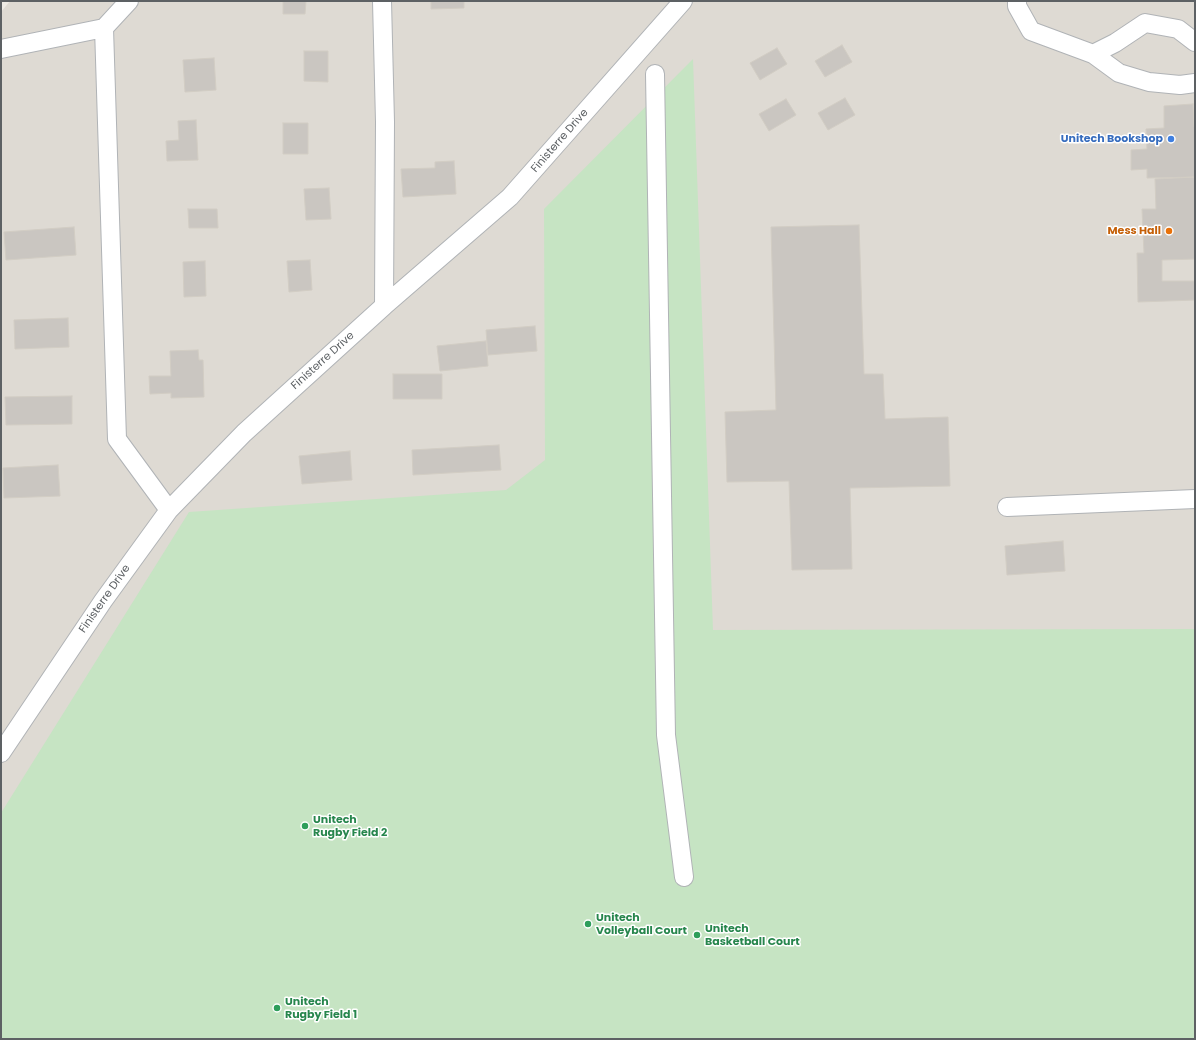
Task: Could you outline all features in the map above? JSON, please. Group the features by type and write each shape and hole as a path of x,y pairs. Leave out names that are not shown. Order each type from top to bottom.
{"street":[{"path":"1,49 104,28 129,1"},
{"path":"382,1 386,122 384,306"},
{"name":"Finisterre Drive","path":"1,753 103,601 169,510 244,433 384,306 510,197 683,1"},
{"path":"1017,1 1017,6 1031,31 1093,54 1119,73 1149,82 1180,85 1195,83"},
{"path":"1093,54 1115,43 1145,23 1178,29 1195,42"},
{"path":"104,28 117,439 169,510"},
{"path":"655,74 666,735 684,877"},
{"path":"1008,507 1195,499"}],"shaded area":[{"path":"10,1 1195,1 1195,1039 1,1039 1,12"}],"green space":[{"path":"693,59 713,630 1195,629 1195,1039 1,1039 1,813 189,512 506,490 545,460 544,209"}],"building":[{"path":"283,1 306,1 305,14 283,14"},
{"path":"431,1 464,1 464,8 431,9"},
{"path":"842,45 852,62 825,77 815,61"},
{"path":"777,48 787,64 760,80 750,63"},
{"path":"304,51 328,51 328,82 304,81"},
{"path":"214,58 216,90 185,92 183,60"},
{"path":"845,98 855,115 828,130 818,113"},
{"path":"786,99 796,115 769,131 759,114"},
{"name":"Unitech Bookshop","path":"1193,104 1194,127 1195,126 1195,177 1147,178 1147,169 1131,170 1131,150 1147,149 1146,129 1164,128 1164,106"},
{"path":"196,120 198,160 167,161 166,141 179,140 178,121"},
{"path":"283,123 308,123 308,154 283,154"},
{"path":"454,161 456,194 403,197 401,169 435,168 435,162"},
{"name":"Mess Hall","path":"1195,177 1195,259 1162,260 1162,281 1195,281 1195,300 1138,302 1137,253 1144,253 1142,209 1156,209 1155,179"},
{"path":"329,188 331,219 306,220 304,189"},
{"path":"188,209 217,209 218,228 189,228"},
{"path":"859,225 864,374 883,374 885,419 948,417 950,486 850,488 852,569 792,570 789,481 727,482 725,412 776,410 771,227"},
{"path":"74,227 76,255 6,260 4,232"},
{"path":"310,260 312,290 289,292 287,261"},
{"path":"205,261 206,296 184,297 183,262"},
{"path":"68,318 69,347 15,349 14,320"},
{"path":"535,326 537,351 488,355 486,330"},
{"path":"486,341 488,366 440,371 437,346"},
{"path":"198,350 199,360 203,360 204,397 171,398 171,393 150,394 149,376 171,376 170,351"},
{"path":"393,374 442,374 442,399 393,399"},
{"path":"72,396 72,424 6,425 5,397"},
{"path":"499,445 501,470 413,475 412,450"},
{"path":"350,451 352,480 302,484 299,456"},
{"path":"58,465 60,496 4,498 3,468"},
{"path":"1063,541 1065,571 1007,575 1005,546"}],"place":[{"name":"Unitech Bookshop","path":"1171,139"},
{"name":"Mess Hall","path":"1169,231"},
{"name":"Unitech Rugby Field 2","path":"305,826"},
{"name":"Unitech Volleyball Court","path":"588,924"},
{"name":"Unitech Basketball Court","path":"697,935"},
{"name":"Unitech Rugby Field 1","path":"277,1008"}]}
